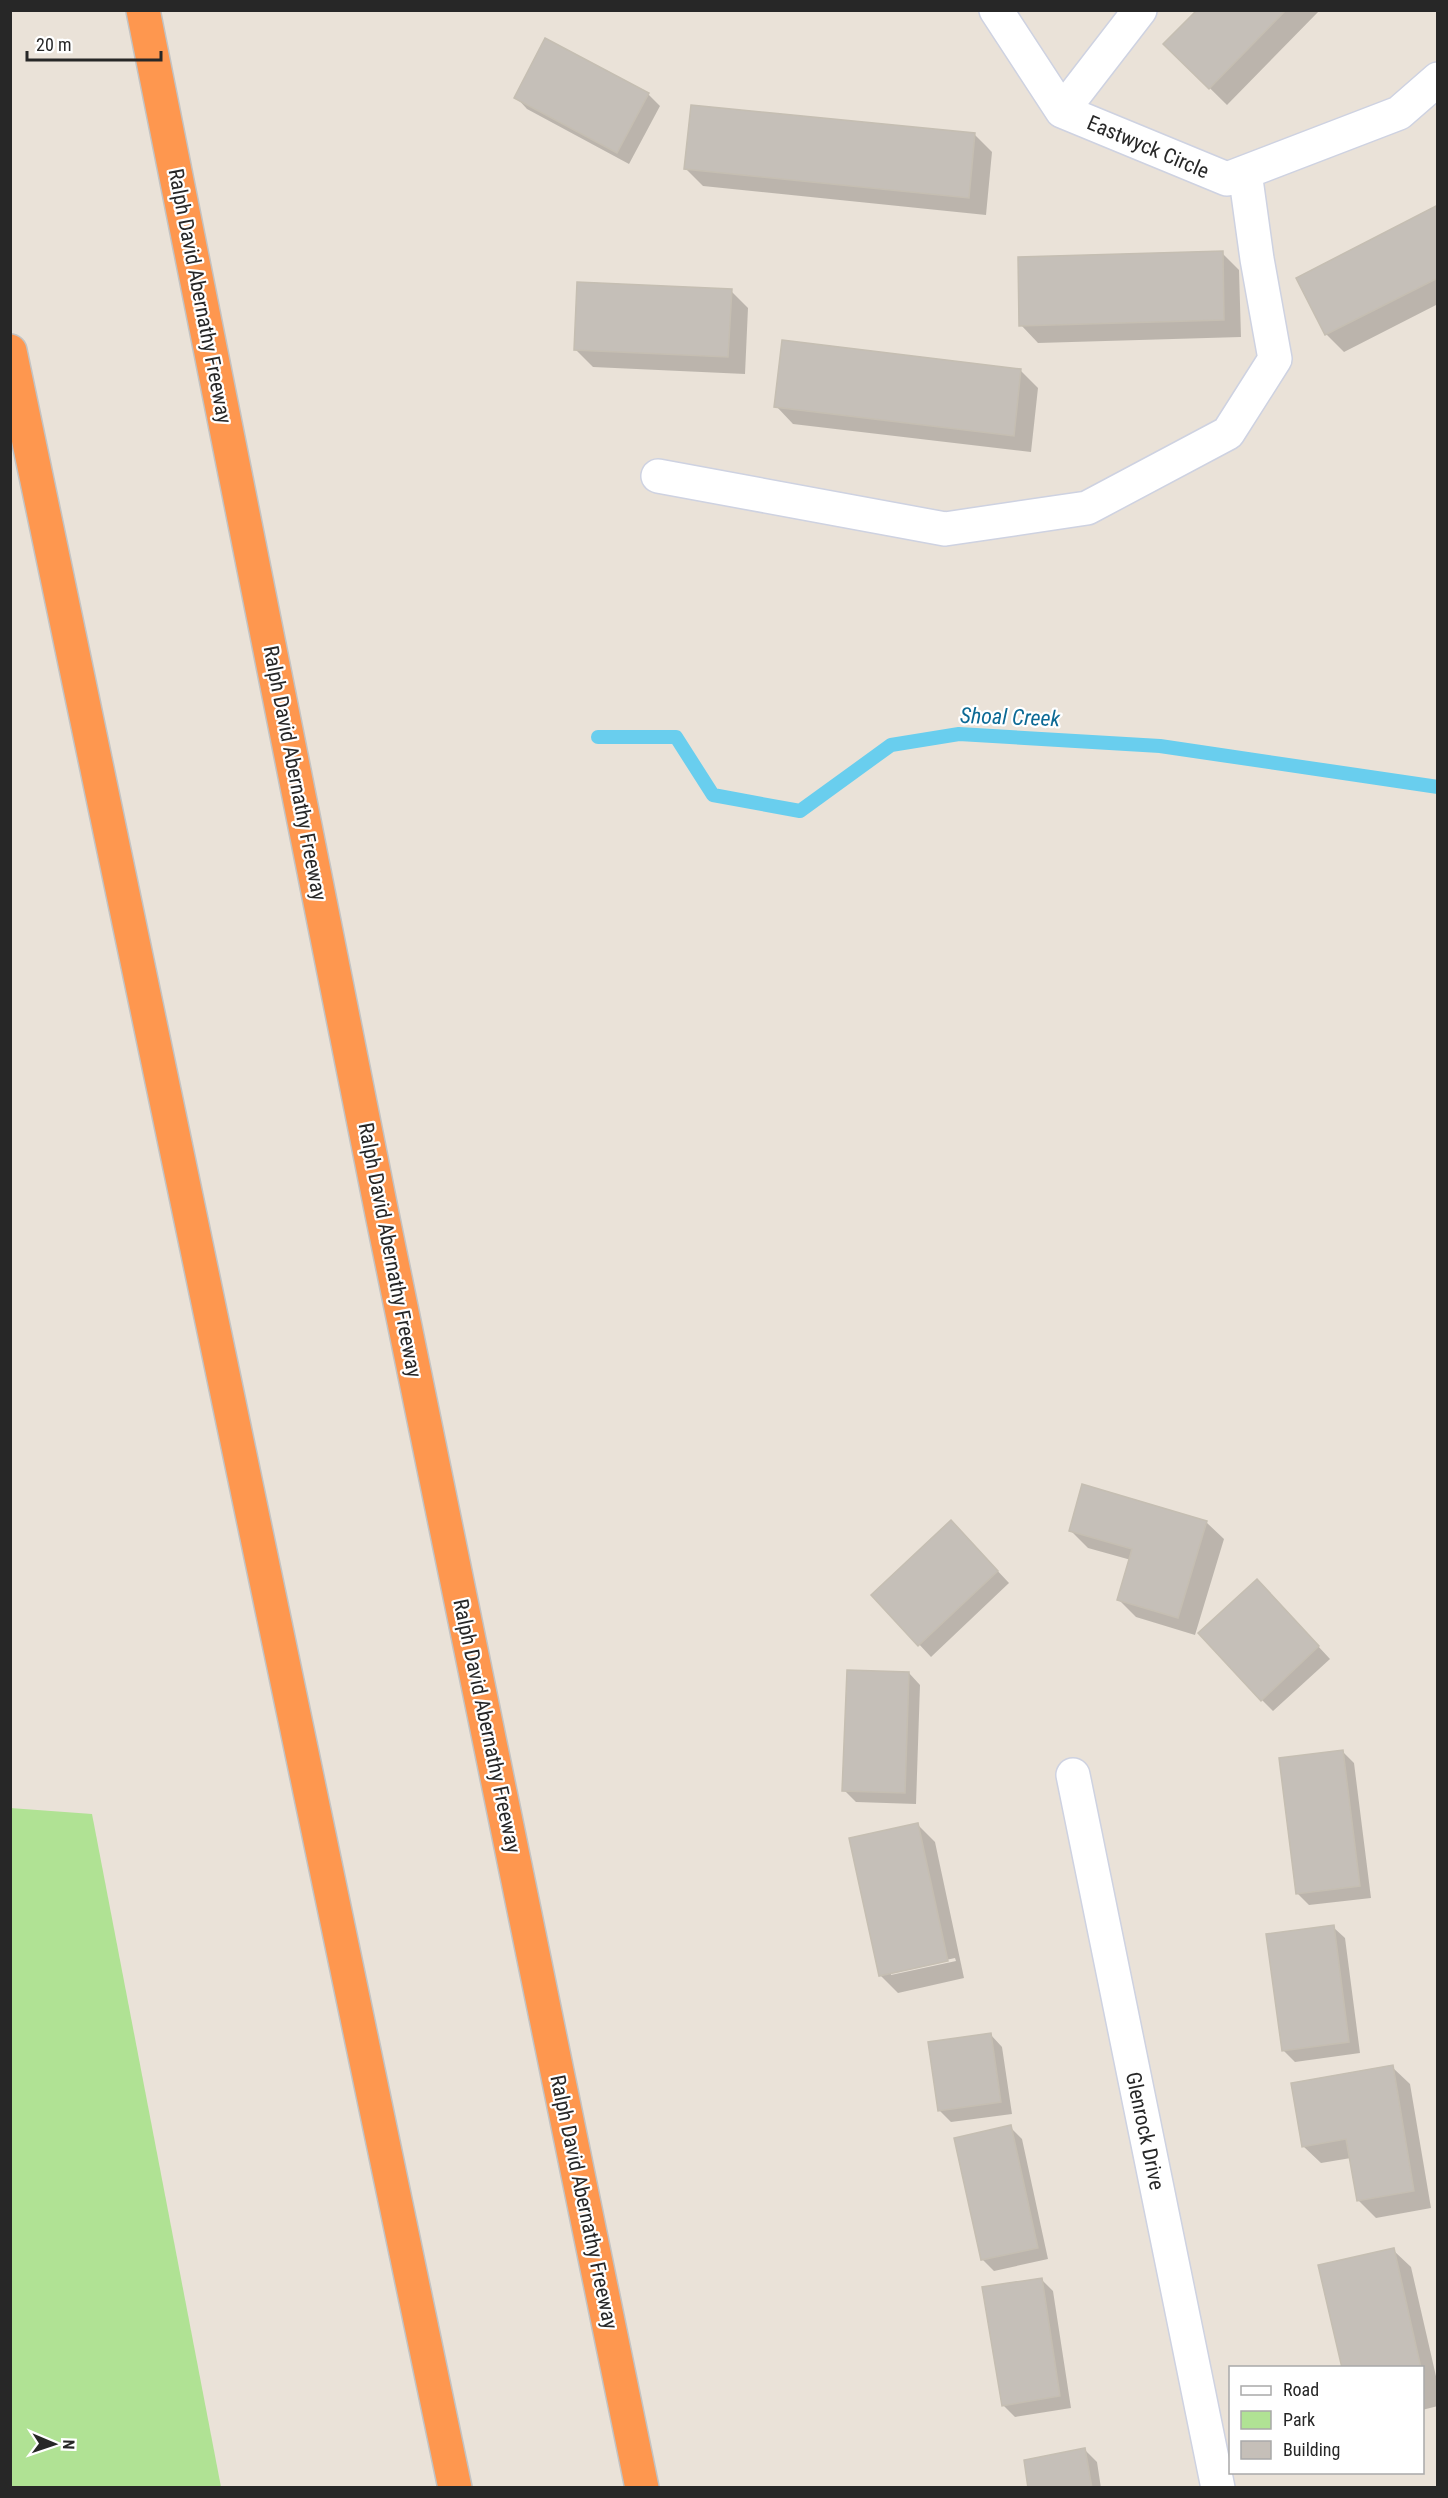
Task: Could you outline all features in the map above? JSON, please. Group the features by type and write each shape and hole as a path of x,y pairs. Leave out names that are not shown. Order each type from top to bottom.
{"highway":[{"name":"Ralph David Abernathy Freeway","path":"143,10 382,1214 642,2487"},
{"path":"10,351 454,2487"}],"street":[{"name":"Eastwyck Circle","path":"996,10 1062,111 1227,179 1399,113 1437,79"},
{"path":"1062,111 1140,10"},
{"path":"658,476 945,530 1087,508 1228,433 1275,359 1257,259 1245,172"},
{"name":"Glenrock Drive","path":"1073,1774 1218,2487"}],"green space":[{"path":"10,1808 92,1814 221,2487 11,2487"}],"building":[{"path":"1197,10 1286,10 1209,89 1163,44"},
{"path":"545,38 649,93 617,153 514,98"},
{"path":"691,105 975,133 969,198 684,169"},
{"path":"1438,205 1438,278 1325,335 1296,278"},
{"path":"1223,251 1224,320 1019,326 1018,257"},
{"path":"577,282 732,289 728,357 574,350"},
{"path":"782,340 1021,369 1014,436 774,407"},
{"path":"1082,1484 1207,1521 1178,1618 1117,1600 1132,1549 1069,1531"},
{"path":"951,1520 998,1571 918,1646 871,1595"},
{"path":"1257,1579 1319,1646 1261,1701 1198,1633"},
{"path":"847,1670 909,1672 905,1793 842,1791"},
{"path":"1343,1750 1360,1886 1296,1894 1279,1758"},
{"path":"918,1823 948,1961 879,1976 849,1838"},
{"path":"1334,1925 1349,2042 1282,2051 1266,1934"},
{"path":"991,2033 1001,2102 938,2111 928,2042"},
{"path":"1393,2065 1414,2191 1357,2201 1346,2139 1302,2147 1291,2083"},
{"path":"1011,2125 1038,2248 981,2260 954,2138"},
{"path":"1394,2248 1421,2366 1342,2366 1318,2265"},
{"path":"1042,2278 1060,2396 1002,2406 982,2287"},
{"path":"1085,2448 1092,2488 1028,2488 1024,2460"}],"waterway":[{"name":"Shoal Creek","path":"598,737 676,737 713,795 800,811 891,745 959,734 1160,746 1438,787"}]}
